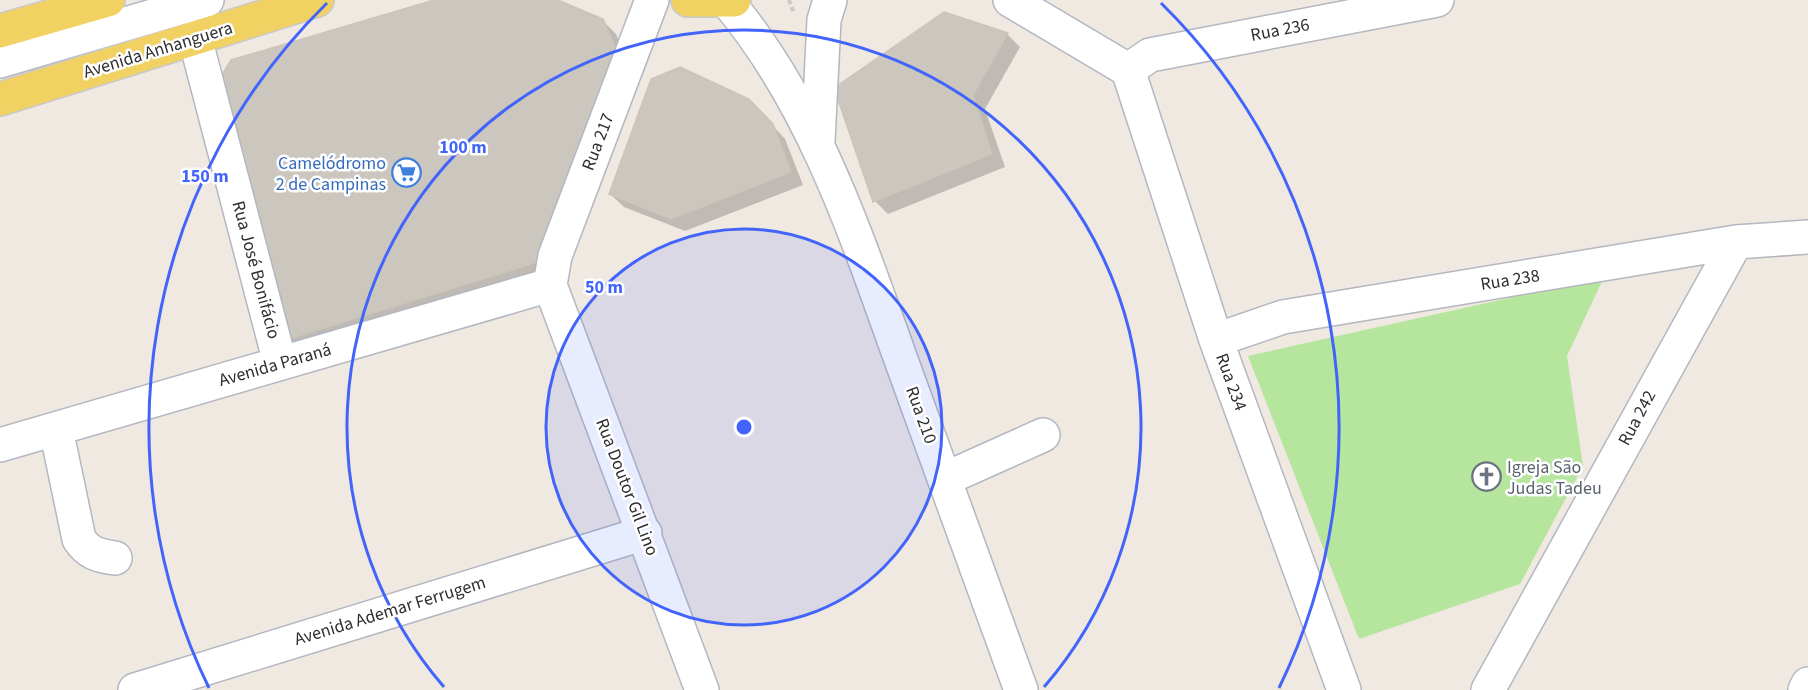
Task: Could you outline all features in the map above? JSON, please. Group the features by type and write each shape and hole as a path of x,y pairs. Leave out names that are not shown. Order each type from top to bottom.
{"main road":[{"path":"0,31 108,0"},
{"name":"Avenida Anhanguera","path":"0,99 317,0"},
{"path":"688,0 734,0"}],"street":[{"path":"0,61 207,0"},
{"name":"Rua 217","path":"550,285 555,256 652,0"},
{"name":"Rua 210","path":"726,0 755,35 818,141 854,230 1021,690"},
{"name":"Rua 210","path":"818,141 824,20 830,0"},
{"path":"1010,0 1128,70"},
{"name":"Rua 236","path":"1128,70 1150,55 1437,0"},
{"name":"Rua José Bonifácio","path":"195,38 280,363"},
{"name":"Rua 234","path":"1128,70 1216,340 1344,690"},
{"name":"Rua 238","path":"1216,340 1283,317 1736,242 1808,237"},
{"name":"Rua 242","path":"1488,690 1736,242"},
{"name":"Avenida Paraná","path":"0,445 550,285"},
{"name":"Rua Doutor Gil Lino","path":"550,285 645,532 702,690"},
{"path":"56,429 79,539 84,547 96,555 115,558"},
{"path":"945,479 1043,435"},
{"name":"Avenida Ademar Ferrugem","path":"135,690 645,532"},
{"path":"1805,690 1808,684"}],"green space":[{"path":"1604,277 1567,356 1583,466 1520,584 1359,639 1248,356"}],"building":[{"name":"Camelódromo 2 de Campinas","path":"434,0 558,0 603,19 617,52 538,262 288,339 217,83 231,60"},
{"path":"944,12 1008,33 973,95 992,154 873,202 834,88"},
{"path":"680,67 749,99 773,124 791,172 671,219 609,194 651,79"}],"place":[{"name":"Camelódromo 2 de Campinas","path":"407,173"},
{"name":"Igreja São Judas Tadeu","path":"1486,477"}]}
